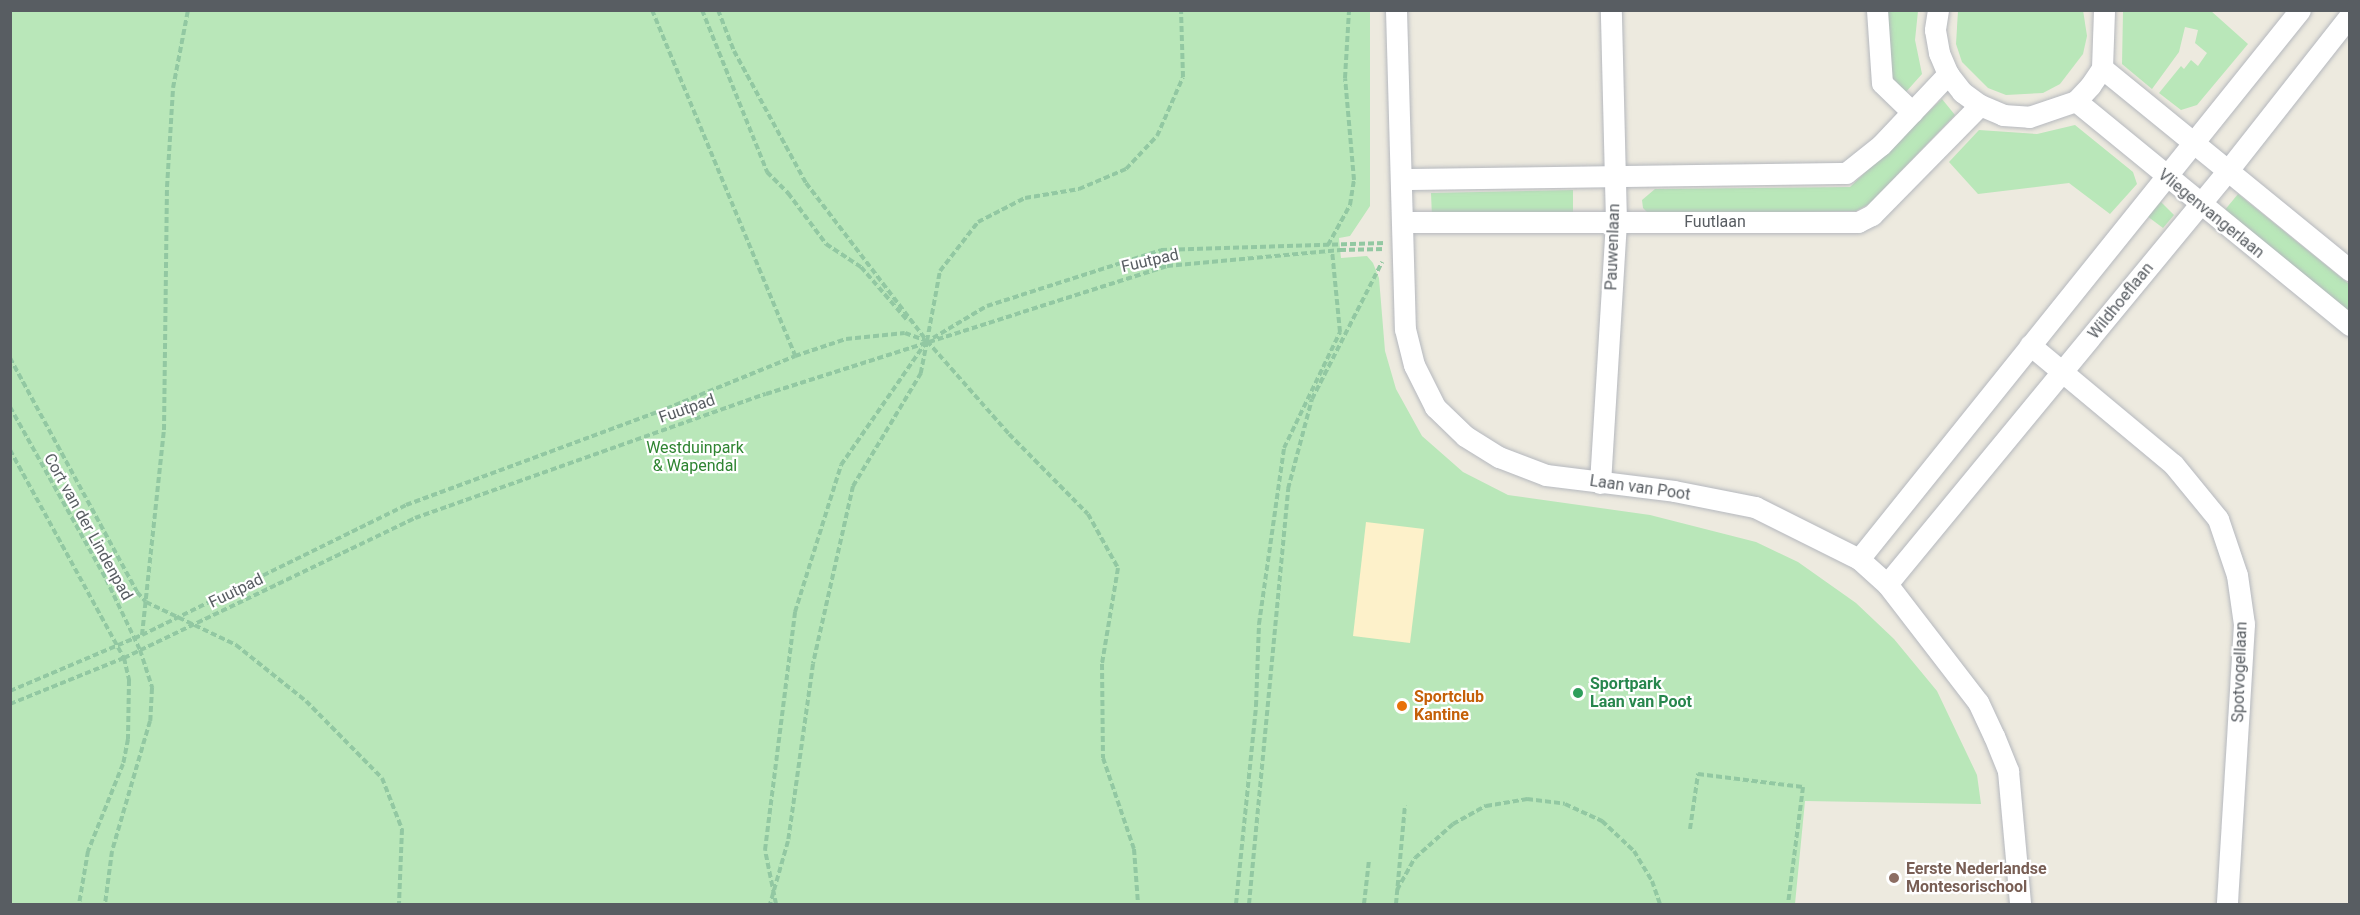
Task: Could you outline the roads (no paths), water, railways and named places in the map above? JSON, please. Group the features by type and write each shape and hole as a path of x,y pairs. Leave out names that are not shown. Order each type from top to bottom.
{"street":[{"name":"Laan van Poot","path":"1396,10 1403,179 1405,329 1414,364 1436,407 1465,436 1499,457 1546,475 1755,507 1858,559 1887,584 1978,702 1994,736 2008,771 2020,904"},
{"name":"Pauwenlaan","path":"1600,483 1616,222 1611,10"},
{"path":"1877,10 1882,83 1912,112"},
{"path":"1938,10 1937,41 1948,74 1980,105 2003,115 2028,117 2076,101 2102,68 2104,10"},
{"path":"1858,559 2300,10"},
{"name":"Wildhoeflaan","path":"1887,584 2229,170 2349,15"},
{"path":"2102,68 2349,270"},
{"path":"1403,179 1614,178 1846,173 1860,165 1948,74"},
{"name":"Vliegenvangerlaan","path":"2076,101 2199,205 2349,325"},
{"name":"Fuutlaan","path":"1403,238 1616,222 1858,222 1872,215 1980,105"},
{"name":"Spotvogellaan","path":"2030,345 2173,464 2218,519 2237,575 2244,624 2227,904"}],"place":[{"name":"Sportpark Laan van Poot","path":"1578,693"},
{"name":"Sportclub Kantine","path":"1402,706"},
{"name":"Eerste Nederlandse Montesorischool","path":"1894,878"}],"park label":[{"name":"Westduinpark & Wapendal","path":"695,457"}]}
